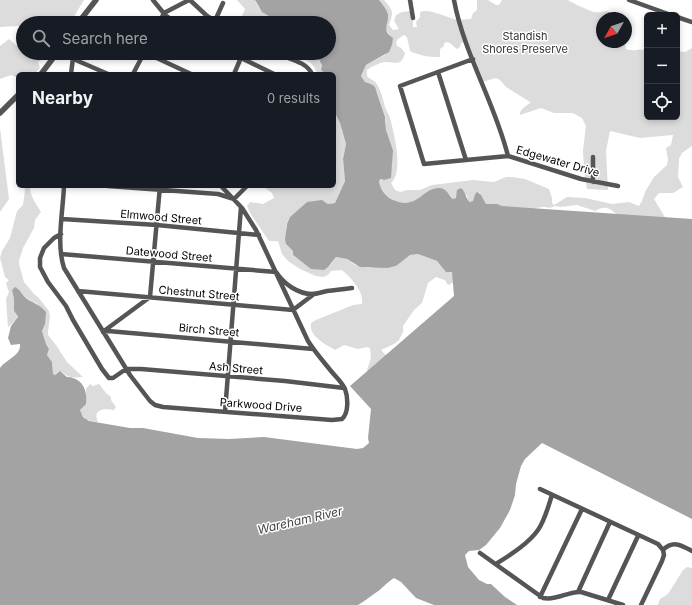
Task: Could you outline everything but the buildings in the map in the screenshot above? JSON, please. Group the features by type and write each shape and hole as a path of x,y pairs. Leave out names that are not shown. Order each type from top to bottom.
{"street":[{"path":"83,16 96,0"},
{"path":"153,0 168,16"},
{"path":"162,16 164,13 189,0 209,16"},
{"path":"410,0 414,18"},
{"path":"454,0 460,27 508,156"},
{"path":"629,0 663,12"},
{"path":"218,16 223,4"},
{"path":"680,18 692,22"},
{"path":"466,160 438,72 473,59"},
{"path":"43,72 52,60"},
{"path":"71,72 73,60"},
{"path":"77,60 104,72"},
{"path":"134,72 141,60"},
{"path":"160,60 187,72"},
{"path":"235,72 239,60"},
{"path":"244,60 270,72"},
{"path":"292,60 304,65 310,69 311,72"},
{"name":"Edgewater Drive","path":"438,72 400,86 424,164 508,156 576,178 618,186"},
{"path":"0,113 16,97"},
{"path":"592,182 594,157"},
{"name":"Parkwood Drive","path":"64,188 61,254 65,270 126,369 143,393 155,405 225,412 340,420 344,417 347,409 347,396 344,388 313,349 293,310 259,235 241,208 223,188"},
{"path":"103,332 150,297 160,188 218,194 234,199 245,188"},
{"path":"225,412 241,208"},
{"name":"Elmwood Street","path":"62,219 157,225 259,235"},
{"path":"61,234 54,238 43,250 39,260 42,271 66,306 72,320 106,376 112,378 126,369"},
{"name":"Datewood Street","path":"61,254 276,272"},
{"path":"276,272 282,280 291,287 303,292 314,294 352,288"},
{"name":"Chestnut Street","path":"78,291 293,310"},
{"path":"293,310 314,294"},
{"name":"Birch Street","path":"103,332 108,331 313,349"},
{"name":"Ash Street","path":"126,369 228,376 344,388"},
{"path":"540,489 658,544 663,550 663,558 641,605"},
{"path":"496,564 536,532 545,516 552,495"},
{"path":"540,597 582,509"},
{"path":"578,592 610,522"},
{"path":"608,600 638,536"},
{"path":"663,550 669,545 674,544 692,551"},
{"path":"480,553 544,599 554,599 578,592 623,605"}],"green space":[{"path":"0,0 84,0 74,16 16,16 16,26 0,27"},
{"path":"237,0 255,0 260,9 271,16 242,16 245,9"},
{"name":"Standish Shores Preserve","path":"379,0 384,0 392,11 392,17 389,25 393,30 399,29 394,21 396,15 402,12 411,11 413,27 417,27 416,22 420,17 420,12 424,11 433,12 458,20 471,19 473,13 477,10 477,0 488,0 496,5 499,5 502,0 568,0 596,12 596,48 644,50 644,120 680,120 680,51 685,52 692,48 692,146 682,153 679,159 678,177 683,187 673,193 659,193 654,199 666,219 628,220 608,208 595,211 577,205 561,207 555,206 550,208 541,207 529,210 486,204 479,193 475,194 473,201 471,202 468,200 467,195 453,199 449,194 432,190 419,199 405,204 390,198 380,186 379,181 383,179 392,166 391,156 393,150 386,130 386,120 377,92 371,84 365,82 361,76 366,65 385,55 392,45 392,40 386,29 388,13","holes":["404,35 407,37 410,51 421,55 440,57 440,49 444,46 444,43 449,43 457,49 464,41 468,42 476,63 472,65 479,83 496,78 506,87 530,102 522,110 520,115 541,108 554,113 573,113 582,118 586,126 583,150 587,189 608,190 606,151 610,131 640,138 673,135 671,145 666,148 668,160 667,165 654,177 639,206 629,202 612,204 585,198 567,197 554,205 552,203 549,189 525,179 512,177 506,177 494,182 473,180 432,185 420,190 407,190 400,192 395,190 391,183 395,178 397,170 397,152 394,133 381,92 375,82 367,76 367,70 383,62 397,63 401,61 405,53 397,46 396,42"]},
{"path":"9,39 16,45 16,60 41,60 38,62 40,68 36,72 16,72 16,77 11,75 0,79 0,46"},
{"path":"306,60 318,60 322,65 321,70 323,72 317,72 312,64"},
{"path":"336,115 346,144 343,159 345,181 335,203 328,204 324,201 307,202 290,217 286,226 286,244 293,251 293,255 306,265 320,270 332,263 336,257 347,259 355,265 368,268 378,266 388,268 396,266 410,255 418,254 437,261 448,272 452,271 454,282 448,285 445,280 436,277 428,283 422,303 414,310 403,326 403,332 399,340 381,350 387,356 371,376 367,370 371,358 370,348 367,347 358,349 344,345 335,350 318,340 312,332 311,323 316,320 353,305 362,304 361,294 356,285 342,270 331,271 328,275 323,277 316,276 300,269 288,261 282,254 278,241 269,241 247,206 250,202 263,204 274,198 272,193 265,188 336,188"},
{"path":"0,128 9,199 0,212"},
{"path":"24,188 30,188 32,197 41,212 35,220 34,228 23,248 19,261 24,282 49,311 50,317 48,335 67,362 83,377 71,377 61,371 55,375 53,374 52,362 47,355 49,349 42,331 45,324 40,307 36,303 26,298 17,288 12,290 14,311 17,315 17,319 8,327 6,299 9,292 6,283 9,280 5,277 0,258 2,251 10,238 17,211 23,205"},
{"path":"90,384 93,386 99,384 111,397 111,400 116,407 114,410 100,410 97,414 98,422 87,419 83,416 80,410 86,402 86,389"},
{"path":"687,567 692,568 692,605 658,605 660,599 668,594 683,570"}],"water":[{"name":"Wareham River","path":"255,0 379,0 387,11 388,18 386,30 393,38 392,45 389,52 366,65 361,76 365,82 375,87 385,117 386,130 393,150 391,178 384,180 381,179 379,181 384,192 393,200 401,203 408,203 419,198 428,191 439,188 446,190 453,199 456,198 457,190 461,188 470,202 473,201 477,192 481,195 486,204 692,219 692,519 542,443 525,459 521,466 516,484 515,495 510,510 500,528 486,545 479,550 469,551 465,555 468,567 479,580 487,584 491,584 505,597 517,605 434,605 416,598 401,582 394,578 358,605 0,605 0,368 18,352 20,348 20,344 11,345 8,338 11,326 18,317 14,311 12,290 15,287 27,299 46,312 45,324 42,331 49,349 47,355 52,362 53,374 55,375 60,371 67,377 72,377 83,385 86,396 86,404 80,410 83,417 89,421 130,428 143,428 198,438 229,439 264,437 357,449 363,448 369,443 368,438 371,409 350,386 454,296 452,272 446,272 437,261 418,254 410,255 396,266 388,268 360,267 347,259 336,257 324,270 311,269 293,255 293,251 286,244 285,240 287,224 290,217 307,202 322,200 328,204 335,203 345,181 343,159 346,144 336,115 336,72 323,72 321,70 322,65 319,60 336,60 336,16 269,16 262,12"}]}
